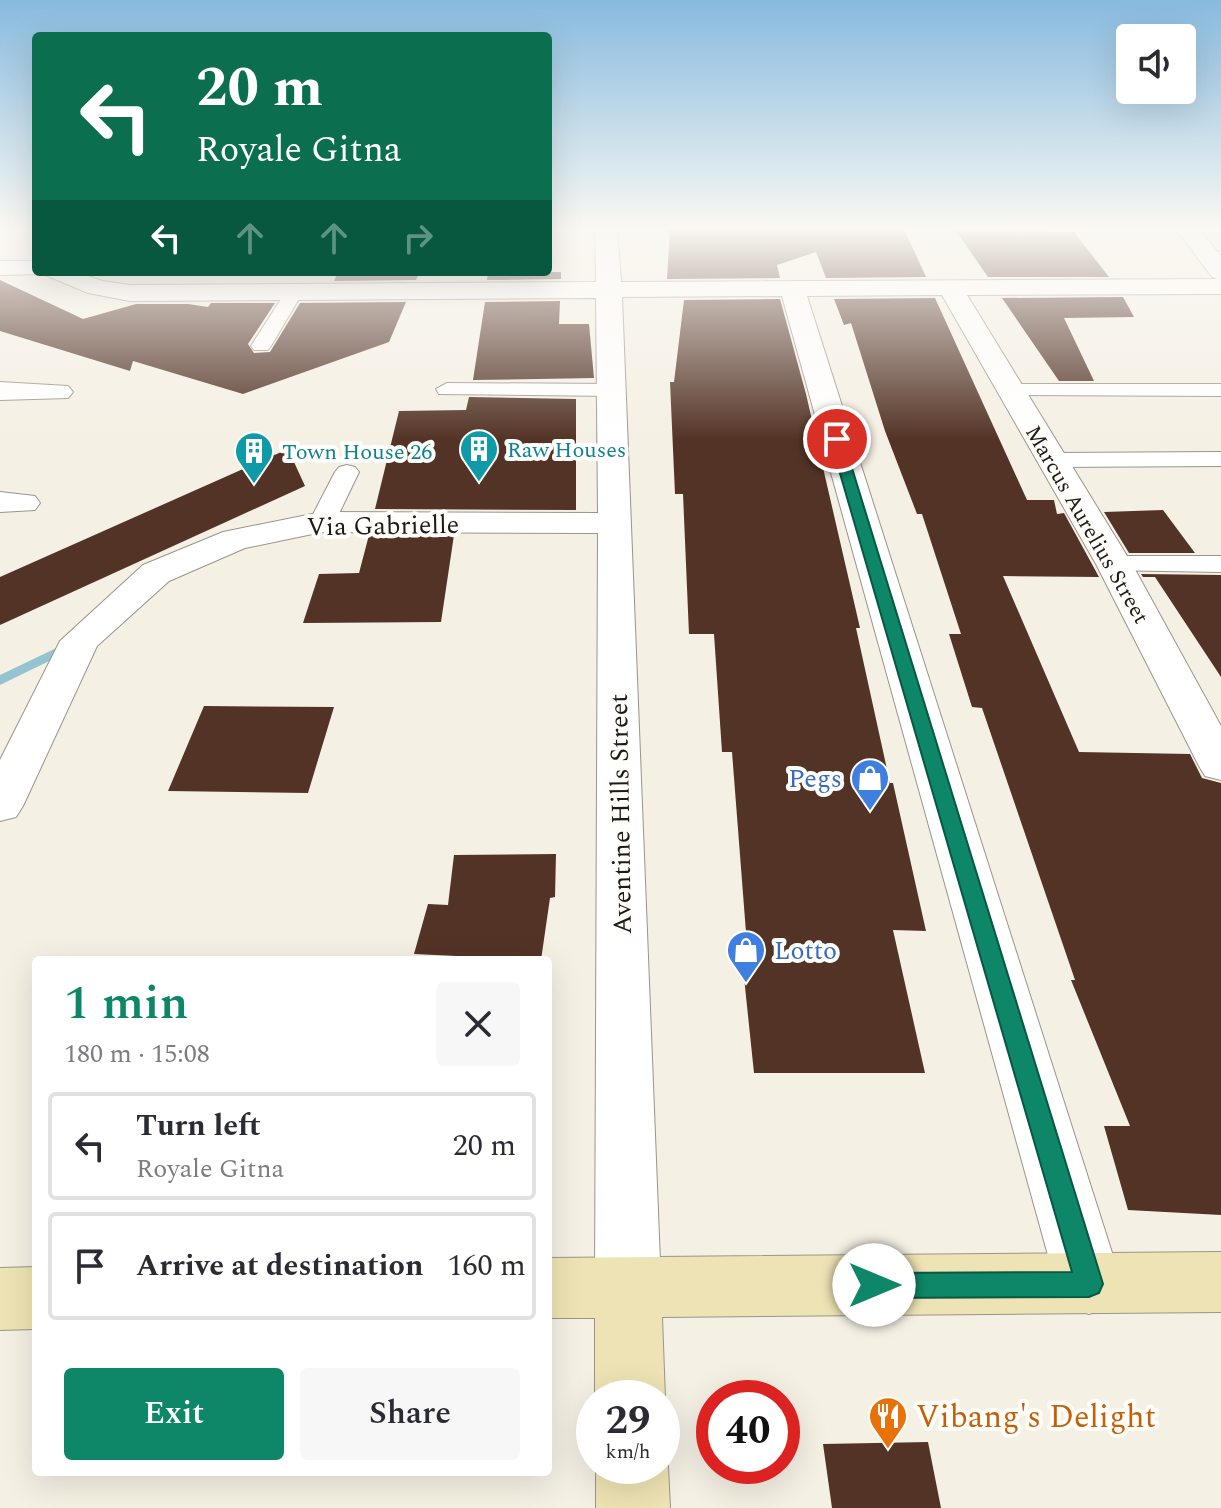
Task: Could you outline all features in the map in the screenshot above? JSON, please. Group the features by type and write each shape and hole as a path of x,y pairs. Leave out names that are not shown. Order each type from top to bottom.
{"street":[{"name":"Aventine Hills Street","path":"609,299 613,390 630,1380"},
{"path":"795,299 1089,1284"},
{"name":"Marcus Aurelius Street","path":"957,299 1114,564 1221,766"},
{"path":"0,391 58,392"},
{"name":"Via Gabrielle","path":"0,806 80,641 156,573 235,539 322,522 615,523"},
{"path":"552,1288 1221,1282"},
{"path":"0,1299 32,1298"},
{"path":"632,1484 633,1508"}],"lane":[{"path":"261,346 289,299"},
{"path":"447,389 613,390"},
{"path":"1010,390 1221,390"},
{"path":"1052,460 1221,459"},
{"path":"322,522 347,472"},
{"path":"1114,564 1221,564"}],"building":[{"path":"0,299 41,299 83,319 136,304 208,307 211,303 275,303 248,344 254,353 270,352 300,303 406,302 389,342 243,394 133,361 130,371 0,331"},
{"path":"780,299 806,394 860,628 856,628 890,783 893,783 926,931 893,930 925,1073 754,1073 742,958 748,958 732,752 722,752 714,634 689,634 683,494 675,494 670,382 674,382 684,300"},
{"path":"834,299 936,299 1027,500 1054,500 1057,514 1064,513 1099,577 1003,576 1079,752 1190,754 1202,778 1221,783 1221,1215 1128,1210 1104,1126 1130,1126 1071,980 1075,980 982,708 972,707 949,634 961,634 922,514 917,514 885,431 851,323 844,325"},
{"path":"1003,299 1124,299 1134,317 1064,318 1094,381 1059,381"},
{"path":"560,301 559,324 589,324 594,378 473,380 485,302"},
{"name":"Raw Houses","path":"469,397 576,399 576,510 375,509 399,411 466,410"},
{"path":"288,449 305,486 0,625 0,577"},
{"path":"1163,510 1195,553 1129,553 1104,512"},
{"path":"369,535 454,535 441,622 303,623 319,574 359,573"},
{"path":"1141,574 1221,575 1221,677 1155,577 1143,577"},
{"path":"204,706 334,707 308,793 168,791"},
{"path":"556,854 555,897 550,898 542,956 414,954 428,904 448,905 454,855"},
{"path":"928,1442 941,1508 832,1508 823,1444"}],"waterway":[{"path":"0,681 71,645"}],"place":[{"name":"Raw Houses","path":"479,483"},
{"name":"Town House 26","path":"254,485"},
{"name":"Pegs","path":"870,812"},
{"name":"Lotto","path":"746,984"},
{"name":"Vibang's Delight","path":"888,1450"}],"route":[{"path":"837,439 1089,1284 874,1285"}]}
